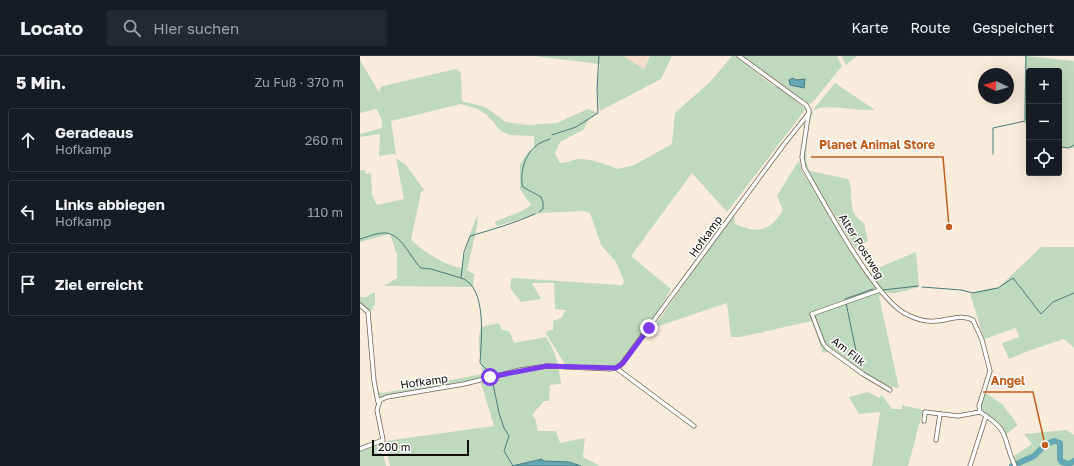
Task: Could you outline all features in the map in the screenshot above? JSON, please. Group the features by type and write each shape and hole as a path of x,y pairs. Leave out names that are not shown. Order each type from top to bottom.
{"street":[{"path":"739,56 806,105 809,113"},
{"name":"Alter Postweg","path":"809,113 802,157 804,168 880,290 896,308 907,315 933,322 963,316 973,320 982,340 990,371 979,406 980,412"},
{"name":"Hofkamp","path":"378,402 394,395 464,384 547,366 616,368 623,363 776,155 809,113"},
{"name":"Am Filk","path":"880,290 812,314 823,343 827,348 863,374 890,390"},
{"path":"360,305 368,312 374,388 378,402 377,410 383,440 360,449"},
{"path":"616,368 694,426"},
{"path":"924,421 925,412 958,416 980,412 997,423 1003,430 1015,466"},
{"path":"936,440 940,414"},
{"path":"970,466 986,416"}],"shaded area":[{"path":"623,56 649,56 644,69"}],"green space":[{"path":"534,56 623,56 644,69 650,56 672,56 661,79 600,111 597,89 600,64"},
{"path":"732,56 735,56 775,87 777,85 807,110 805,110 727,212 692,173 631,256 671,289 635,345 619,363 613,367 590,368 565,364 546,334 547,331 553,330 553,321 561,318 566,310 555,309 554,283 532,283 541,299 521,302 510,288 511,279 514,278 619,285 622,285 624,281 616,262 601,245 590,213 584,211 540,213 497,226 494,222 522,211 531,205 520,189 520,164 528,152 534,148 534,136 509,135 501,131 486,114 475,108 461,104 391,121 396,155 392,154 379,156 380,134 360,137 360,134 382,128 382,126 381,118 376,109 360,113 360,60 379,92 381,87 387,85 456,69 461,73 462,101 485,107 506,122 527,125 557,123 588,109 598,113 589,119 583,130 560,142 555,153 560,163 583,159 599,162 618,169 634,165 672,144 675,113 710,82"},
{"path":"741,56 837,56 842,66 812,103 808,104"},
{"path":"841,56 857,56 846,65"},
{"path":"1025,56 1074,61 1074,148 1062,148 1062,68 1026,68 1026,123 1024,123"},
{"path":"835,83 875,110 828,107 813,110 806,150 810,171 848,179 851,191 852,208 858,218 864,223 868,241 855,248 805,166 803,157 811,112"},
{"path":"396,158 406,165 424,190 421,192 411,240 428,254 447,264 461,268 471,231 478,214 477,227 467,270 474,274 473,287 384,286 397,278 397,255 390,234 360,242 360,170 365,170 366,174 371,173 372,195 377,205 404,199"},
{"path":"799,160 802,171 872,283 882,294 879,296 899,388 885,386 833,350 823,353 812,321 740,337 731,337 727,303 653,328 734,214 735,224 751,229 763,229 773,223 783,210 777,196"},
{"path":"1041,247 1074,247 1074,348 1064,339 1009,359 1002,343 1019,337 1016,328 984,339 970,294 977,291 999,287"},
{"path":"916,252 919,287 895,293 886,292 876,283 870,274 871,271"},
{"path":"375,292 375,304 371,311 360,304 360,297 366,297"},
{"path":"499,323 502,330 509,331 514,343 546,337 555,354 561,384 550,385 549,401 544,401 532,415 535,418 538,431 556,431 560,443 585,438 583,457 600,466 581,466 569,462 543,461 541,459 512,466 390,466 385,441 494,426 481,383 482,378 380,397 377,392 383,393 482,374 479,344 481,327"},
{"path":"868,392 879,398 882,395 892,409 902,409 902,405 923,410 908,466 872,466 880,412 859,414 849,397"},
{"path":"984,392 1002,404 1018,425 1005,435 1003,430 980,412 979,406"},
{"path":"1067,430 1074,435 1074,461 1071,463 1074,462 1074,466 1017,466 1035,458 1052,444 1058,446 1061,461 1060,444 1054,441 1045,445 1034,456 1015,461 1012,460 1011,458 1032,444 1024,434"},
{"path":"379,439 386,466 360,466 360,446"}],"water":[{"path":"793,78 796,80 805,79 804,88 790,85 789,80"},
{"path":"542,459 543,461 569,462 581,466 512,466"}],"waterway":[{"path":"552,135 576,127 598,113 597,89 599,56"},
{"path":"1026,56 1026,119"},
{"path":"993,154 993,128 1025,121"},
{"path":"539,212 543,209 541,197 523,187 522,170 526,159 532,150 539,144 550,139"},
{"path":"1062,147 1069,148 1074,145"},
{"path":"491,374 480,363 482,329 479,303 476,292 470,283 461,278 464,252 470,236 495,229 535,214"},
{"path":"360,239 379,233 395,236 421,268 431,269 461,278"},
{"path":"922,287 961,290 973,293 998,288 1013,278 1041,314 1053,302 1074,293"},
{"path":"883,290 918,286"},
{"path":"845,299 873,289"},
{"path":"846,303 859,365"},
{"path":"492,379 499,413 504,428 509,436 504,451 513,466"},
{"path":"1012,466 1034,456 1045,445 1054,441 1060,443 1060,459 1062,462 1069,464 1074,461"}],"place":[{"name":"Planet Animal Store","path":"949,227"},
{"name":"Angel","path":"1045,445"}],"route":[{"path":"490,377 547,366 616,368 623,363 649,328"}]}
